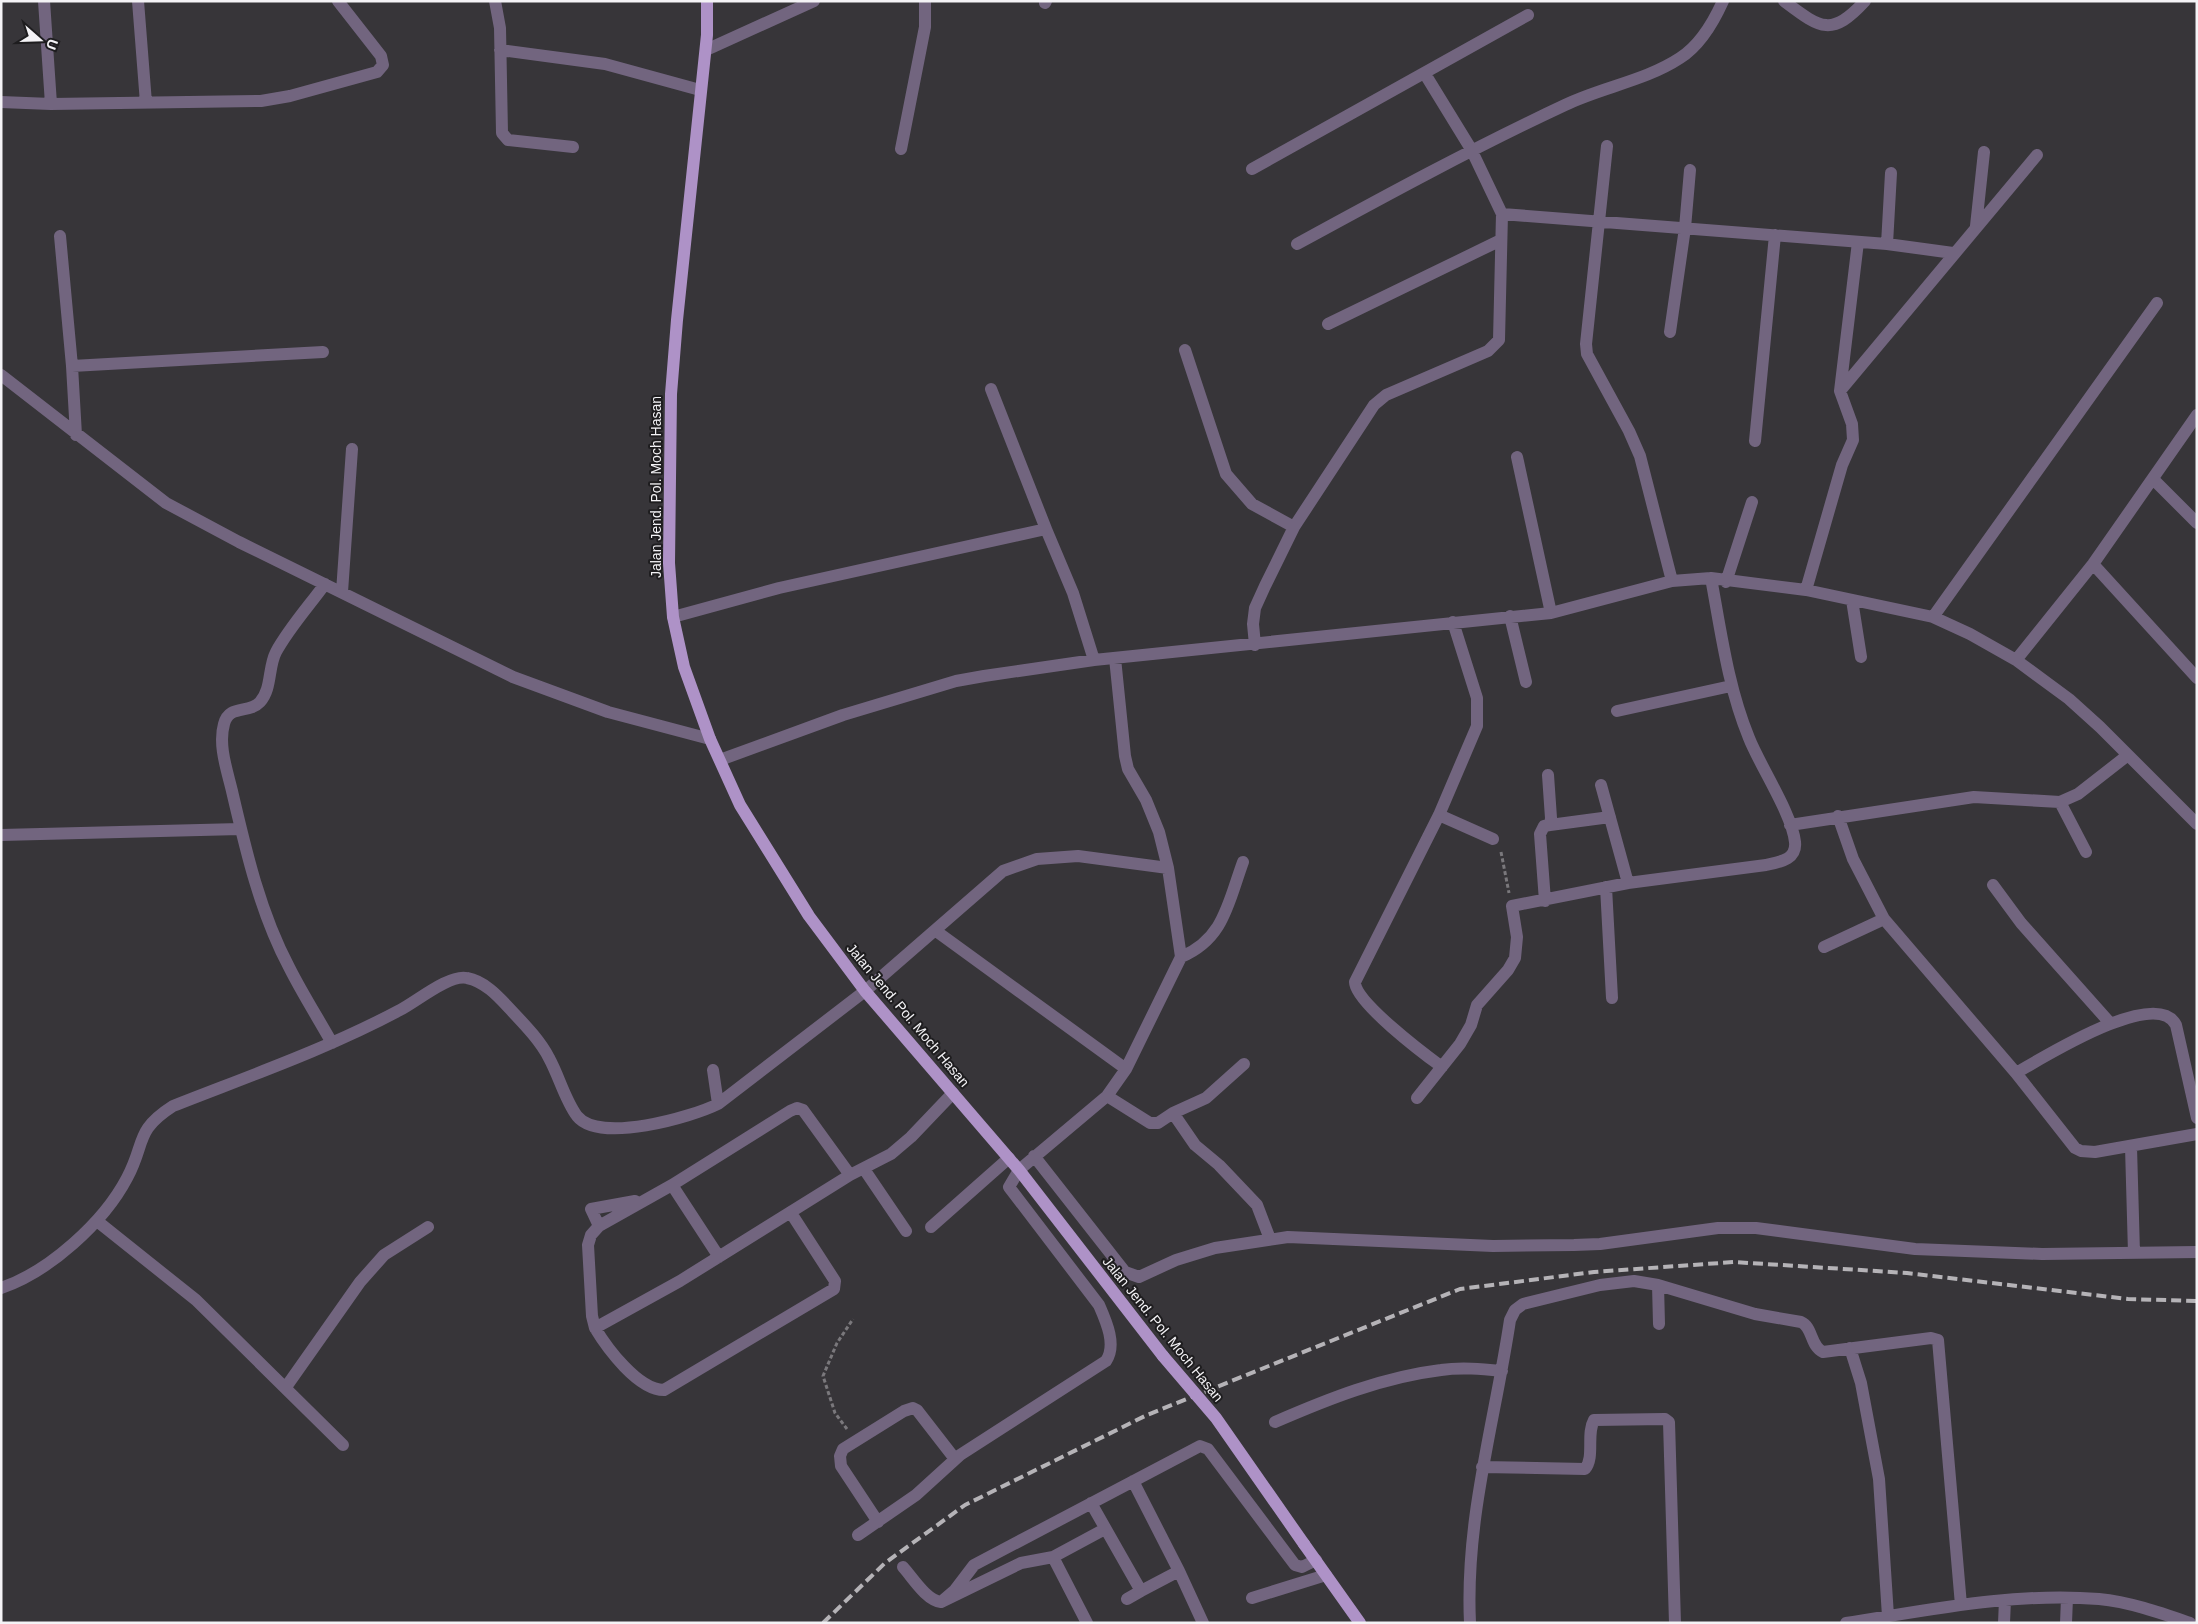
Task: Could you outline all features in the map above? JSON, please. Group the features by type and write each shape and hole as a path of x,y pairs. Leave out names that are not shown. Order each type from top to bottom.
{"main road":[{"name":"Jalan Jend. Pol. Moch Hasan","path":"707,1 706,50 700,90 671,394 668,523 673,618 684,667 710,738 740,805 809,916 865,991 1019,1170 1163,1356 1216,1418 1304,1544 1311,1563 1326,1575 1360,1623"}],"street":[{"path":"44,1 51,104"},
{"path":"138,1 146,103"},
{"path":"1,102 51,104 250,102 274,100 377,72 383,65 381,56 338,1"},
{"path":"495,1 500,28 503,136 508,140 573,148"},
{"path":"706,50 814,1"},
{"path":"900,149 925,27 925,1"},
{"path":"1297,244 1471,149 1586,96 1652,73 1681,57 1701,38 1723,1"},
{"path":"1784,1 1818,25 1835,26 1856,11 1865,1"},
{"path":"1252,170 1528,15"},
{"path":"500,50 605,64 700,90"},
{"path":"1255,644 1253,624 1255,608 1294,527 1344,449 1380,399 1495,346 1500,336 1502,214 1471,149 1425,74"},
{"path":"1607,146 1586,344 1587,354 1629,431 1640,456 1672,581"},
{"path":"1976,226 1984,152"},
{"path":"1840,391 1953,253 2037,155"},
{"path":"1670,332 1685,228 1690,170"},
{"path":"1888,244 1892,173"},
{"path":"1502,214 1888,244 1953,253"},
{"path":"1755,441 1775,235"},
{"path":"60,236 72,366 76,435"},
{"path":"1328,324 1501,240"},
{"path":"1806,590 1842,466 1853,440 1852,424 1840,391 1858,242"},
{"path":"1933,617 2157,302"},
{"path":"1185,350 1226,474 1252,504 1294,527"},
{"path":"72,366 323,352"},
{"path":"1,375 166,503 324,584 513,677 608,712 710,738"},
{"path":"991,389 1073,593 1094,660"},
{"path":"2016,660 2093,564 2197,416"},
{"path":"342,592 352,449"},
{"path":"1517,457 1551,613"},
{"path":"2153,479 2197,523"},
{"path":"1726,582 1752,502"},
{"path":"673,618 778,588 1046,528"},
{"path":"2093,564 2197,678"},
{"path":"1417,1098 1460,1044 1471,1024 1477,1005 1508,970 1515,958 1517,937 1512,906 1545,901 1628,883 1766,865 1786,860 1793,853 1795,844 1790,824 1749,738 1731,686 1711,578"},
{"path":"720,760 843,715 956,681 1094,660 1551,613 1672,581 1711,578 1726,582 1806,590 1933,617 1970,634 2016,660 2069,699 2194,816"},
{"path":"324,584 276,652 270,668 268,688 261,702 255,706 233,710 224,724 222,749 240,828 263,905 288,966 332,1043"},
{"path":"1852,600 1861,657"},
{"path":"1510,616 1526,682"},
{"path":"1442,1066 1390,1025 1355,988 1355,982 1438,814 1477,726 1479,711 1477,698 1453,622"},
{"path":"858,1535 916,1495 955,1459 1106,1361 1112,1349 1105,1319 1098,1305 1009,1189 1011,1181 1019,1170 1107,1096 1126,1069 1181,957 1168,868 1159,832 1146,800 1128,769 1115,658"},
{"path":"1617,710 1731,686"},
{"path":"1790,824 1974,797 2001,797 2060,802 2078,794 2128,754"},
{"path":"1548,775 1552,811 1550,826"},
{"path":"1601,785 1628,883"},
{"path":"2060,802 2086,852"},
{"path":"1438,814 1493,839"},
{"path":"1838,816 1853,859 1884,919 2016,1073 2075,1148 2082,1151 2095,1152 2197,1134"},
{"path":"1545,901 1540,834 1544,826 1610,817"},
{"path":"1,835 240,828"},
{"path":"1,1288 40,1268 97,1221 128,1176 142,1136 160,1114 173,1106 332,1043 400,1010 452,979 466,978 486,986 521,1021 548,1056 578,1117 587,1124 607,1128 661,1123 706,1110 718,1104 865,991 1002,871 1037,858 1078,856 1168,868"},
{"path":"1181,957 1200,948 1221,923 1243,862"},
{"path":"1993,884 2021,923 2110,1023"},
{"path":"1606,887 1612,998"},
{"path":"1824,947 1884,919"},
{"path":"936,930 1126,1069"},
{"path":"2016,1073 2110,1023 2156,1014 2169,1016 2174,1020 2197,1118"},
{"path":"1107,1096 1150,1123 1158,1123 1173,1113 1206,1098 1244,1064"},
{"path":"713,1070 718,1104"},
{"path":"595,1328 720,1257 850,1175 891,1154 911,1137 953,1093"},
{"path":"791,1213 835,1281 834,1289 664,1390 658,1390 649,1385 617,1360 595,1328 592,1316 588,1244 591,1235 599,1226 672,1185 790,1110 797,1108 803,1110 850,1175"},
{"path":"1173,1113 1195,1145 1218,1165 1257,1205 1270,1239"},
{"path":"2130,1147 2134,1253"},
{"path":"1034,1156 1125,1272 1139,1277 1176,1260 1215,1248 1288,1237 1493,1246 1574,1245 1600,1244 1718,1228 1756,1228 1915,1249 2042,1254 2197,1252"},
{"path":"931,1226 1009,1158"},
{"path":"864,1169 906,1231"},
{"path":"672,1185 720,1257"},
{"path":"599,1226 591,1209 643,1200"},
{"path":"97,1221 196,1300 343,1445"},
{"path":"286,1387 366,1276 384,1255 428,1227"},
{"path":"1470,1623 1470,1555 1482,1467 1510,1320 1515,1310 1523,1304 1624,1282 1658,1285 1755,1314 1782,1317 1804,1323 1816,1347 1823,1352 1931,1338 1938,1340 1961,1605"},
{"path":"1658,1285 1659,1324"},
{"path":"1850,1348 1861,1383 1879,1479 1888,1616"},
{"path":"1274,1422 1336,1396 1415,1374 1442,1369 1502,1370"},
{"path":"878,1522 841,1466 840,1456 843,1449 904,1411 913,1408 917,1410 955,1459"},
{"path":"1482,1467 1585,1469 1588,1464 1590,1429 1594,1420 1665,1419 1669,1422 1675,1623"},
{"path":"941,1602 955,1590 974,1565 1200,1446 1208,1449 1295,1565 1311,1563"},
{"path":"1133,1481 1203,1623"},
{"path":"1091,1503 1141,1591"},
{"path":"903,1567 927,1594 936,1601 941,1602 1021,1563 1053,1557 1106,1529"},
{"path":"1053,1557 1087,1623"},
{"path":"1127,1599 1179,1571"},
{"path":"1252,1598 1326,1575"},
{"path":"1846,1623 2005,1600 2067,1598 2100,1599 2140,1607 2189,1623"},
{"path":"2066,1623 2067,1598"},
{"path":"2004,1623 2005,1600"}],"path":[{"path":"1493,839 1500,848 1512,906"},
{"path":"853,1319 837,1343 823,1376 835,1413 856,1442"}],"railway":[{"path":"823,1623 885,1563 965,1505 1147,1415 1460,1289 1594,1272 1734,1262 1907,1273 2128,1299 2197,1301"}]}
